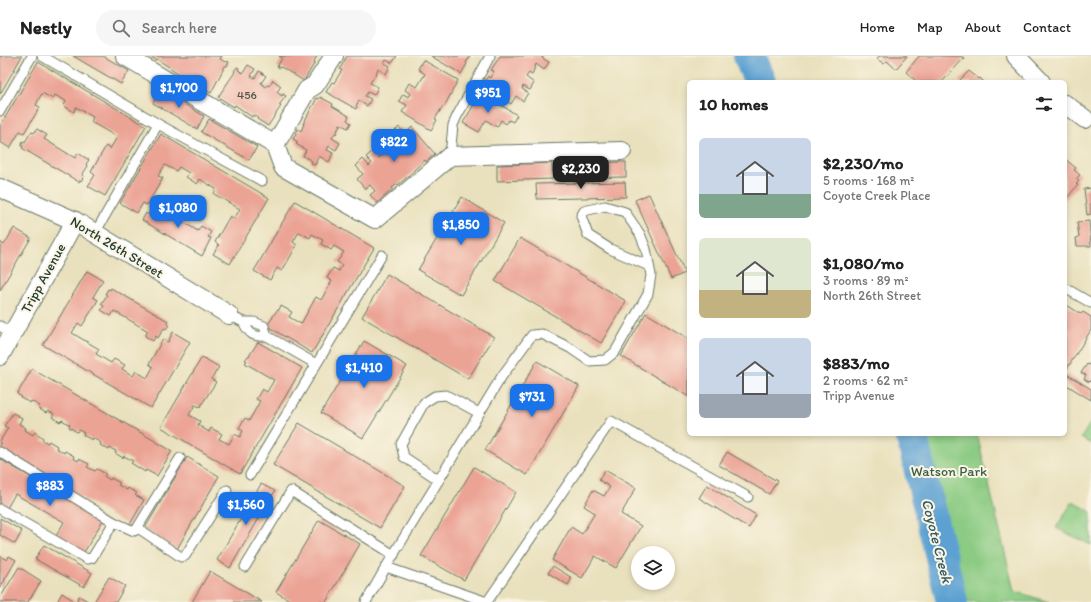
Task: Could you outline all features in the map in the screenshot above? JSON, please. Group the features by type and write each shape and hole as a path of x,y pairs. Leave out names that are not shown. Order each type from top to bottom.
{"street":[{"path":"125,56 276,145 283,167 374,219 450,156 622,152"},
{"path":"276,145 307,90 315,85 334,56"},
{"path":"1016,56 1039,80"},
{"path":"1067,106 1085,119"},
{"name":"North 26th Street","path":"0,188 74,221 236,319"},
{"name":"Tripp Avenue","path":"4,340 74,221"}],"lane":[{"path":"0,111 32,56"},
{"path":"42,56 158,124 262,181"},
{"path":"450,156 453,125 456,116 490,56"},
{"path":"95,233 158,124"},
{"path":"366,602 502,376 532,335 542,334 570,348 589,361 604,360 615,352 648,294 651,275 646,249 640,234 625,212 605,206 584,211 581,216 588,235 610,249 649,266"},
{"path":"250,475 382,254"},
{"path":"1067,289 1091,303"},
{"path":"236,319 249,332 257,337 267,336 316,364"},
{"path":"439,480 404,458 401,444 424,403 435,396 446,394 479,413"},
{"path":"386,567 487,602 611,421 748,498"},
{"path":"0,452 114,522 134,531 138,528 180,458"},
{"path":"138,528 181,556 185,556 227,490"},
{"path":"244,567 291,491 394,555"},
{"path":"0,509 87,559 92,558 114,522"}],"green space":[{"path":"1091,422 1091,444 1081,438"},
{"name":"Watson Park","path":"902,436 977,436 1014,591 1049,602 948,602"},
{"path":"1073,501 1091,512 1091,545 1056,528"}],"building":[{"path":"0,56 22,56 0,94"},
{"path":"73,56 103,56 129,71 121,84"},
{"path":"149,56 222,56 220,59 225,62 229,62 227,66 225,66 211,93 201,87 202,85 188,77 187,79 157,59 156,60"},
{"path":"279,56 317,56 304,81 281,67 277,67 282,58"},
{"path":"347,56 397,56 392,63 386,60 384,63 390,66 386,74 378,69 370,83 378,87 374,95 368,92 365,96 371,99 367,106 359,101 356,109 326,92 342,70 340,69"},
{"path":"431,56 470,56 461,74"},
{"path":"500,56 543,56 542,58 549,62 544,70 536,64 532,75 529,73 526,77 534,83 530,90 523,86 522,89 528,93 523,101 516,96 511,104 482,86 488,76 490,78 494,71 491,70"},
{"path":"879,56 907,56 896,69 887,61 884,64 877,59"},
{"path":"919,56 961,56 964,58 944,80 915,80 906,72"},
{"path":"423,60 458,80 444,107 443,106 435,119 437,120 431,130 402,112 407,105 399,101 403,94 409,97 411,94 405,90 409,83 417,87 425,74 418,69"},
{"path":"38,62 146,126 105,196 88,186 95,175 91,172 106,146 110,149 117,137 91,122 93,117 76,107 74,112 64,106 66,101 55,95 53,99 42,93 36,105 40,107 24,133 20,131 10,148 0,142 0,126"},
{"path":"248,65 255,69 251,76 255,78 259,71 266,76 261,83 266,87 267,85 269,86 273,80 281,86 277,92 282,96 283,94 286,96 279,105 281,106 268,126 253,115 252,117 235,105 234,107 218,97 237,67 239,68 238,70 243,73"},
{"path":"969,71 982,80 960,80"},
{"path":"161,90 204,116 197,129 153,103"},
{"path":"481,93 517,115 513,122 509,120 506,124 501,120 497,127 486,120 479,132 463,123"},
{"path":"320,97 333,104 332,106 349,116 347,120 351,123 348,128 340,124 336,134 335,133 332,138 340,143 336,150 329,146 327,150 333,153 329,162 319,156 315,165 311,163 312,161 303,156 306,150 296,144 298,142 293,139 298,129 301,131 303,124 317,98 319,99"},
{"path":"209,119 257,147 249,160 201,132"},
{"path":"399,127 405,134 412,127 435,154 426,162 425,160 377,203 370,195 375,191 370,185 365,189 357,179 363,174 356,166 363,159 369,166 372,163 366,157 373,151 379,158 383,154 382,153 386,150 388,151 391,148 385,141 391,135 396,141 399,138 394,132"},
{"path":"37,129 47,135 44,139 75,158 78,153 89,160 86,164 88,166 82,175 84,176 81,181 80,180 79,182 22,148 23,146 21,145 23,141 25,142 31,132 34,133"},
{"path":"161,134 269,198 230,264 213,254 219,245 215,242 230,216 234,219 240,209 214,194 216,189 200,179 197,184 186,177 189,173 179,167 176,171 165,165 158,176 163,178 147,205 143,203 137,213 120,203"},
{"path":"1067,161 1076,168 1074,170 1080,175 1076,179 1079,181 1076,184 1078,185 1067,198"},
{"path":"626,162 626,177 570,178 570,163"},
{"path":"552,163 553,179 497,181 497,165"},
{"path":"625,182 626,197 537,199 536,184"},
{"path":"1091,188 1091,214 1087,215 1084,189"},
{"path":"649,194 685,273 671,279 635,200"},
{"path":"462,197 504,223 461,295 418,270"},
{"path":"159,201 169,207 166,212 198,231 201,226 211,232 208,237 211,238 202,256 142,220 146,213 149,215 154,205 156,206"},
{"path":"295,201 374,248 312,353 267,326 281,306 292,312 289,317 301,324 316,297 321,300 332,281 327,278 333,268 339,271 342,265 337,262 344,252 334,246 331,250 321,244 323,240 312,234 310,238 299,232 293,242 297,245 282,271 277,268 270,280 254,271"},
{"path":"1089,221 1091,246 1077,246 1076,238 1079,237 1077,222"},
{"path":"14,228 31,238 0,290 0,242 4,245"},
{"path":"520,238 626,301 601,343 495,281"},
{"path":"87,271 103,280 93,297 98,300 82,326 78,323 72,333 99,349 96,354 111,363 114,359 125,365 122,369 133,376 136,371 147,378 153,367 149,364 163,339 168,342 173,332 190,342 151,408 43,345"},
{"path":"387,274 494,337 468,379 362,317"},
{"path":"111,288 168,321 167,324 169,325 166,329 164,328 158,338 156,336 153,341 145,336 148,331 114,311 111,316 101,310 104,306 101,304 107,295 105,294 108,289 110,290"},
{"path":"1067,305 1081,314 1083,312 1091,317 1091,330 1067,369"},
{"path":"646,313 687,338 687,396 621,356"},
{"path":"364,341 407,366 363,438 321,413"},
{"path":"258,342 302,368 240,474 161,427 202,357 219,367 211,379 216,382 200,407 195,405 189,415 200,421 198,425 209,432 211,428 222,434 219,439 229,444 235,434 240,437 243,431 239,428 245,418 249,421 260,401 256,399 262,389 267,392 274,380 245,363 247,361 245,360"},
{"path":"537,361 579,386 527,475 485,450"},
{"path":"1091,361 1091,382 1089,382 1084,379 1086,375 1081,373"},
{"path":"32,369 172,451 157,476 146,470 145,472 131,463 133,461 124,456 123,458 115,453 116,451 110,448 109,450 100,445 101,443 93,438 92,440 83,435 84,433 79,430 77,432 62,420 60,422 52,417 54,414 48,411 46,413 38,408 40,406 21,398 22,397 17,394"},
{"path":"1067,374 1091,389 1091,400 1067,385"},
{"path":"13,413 22,418 19,424 26,428 25,430 33,435 35,432 43,438 42,440 48,443 49,441 64,453 65,451 74,456 73,458 78,461 79,459 89,464 87,467 95,471 97,469 106,474 104,476 110,480 111,478 120,483 118,485 137,493 135,495 144,500 129,526 0,449 0,441 8,428 4,426"},
{"path":"299,423 405,486 380,528 273,465"},
{"path":"727,452 777,481 769,494 719,465"},
{"path":"187,457 219,476 177,549 144,530"},
{"path":"0,459 103,520 83,554 55,538 64,522 15,494 6,510 0,507"},
{"path":"474,467 516,492 464,580 421,556"},
{"path":"605,470 636,488 621,514 641,526 616,568 595,556 582,578 552,560 571,527 582,534 595,513 584,506 593,490 604,496 610,487 599,480"},
{"path":"261,484 275,491 230,568 217,560"},
{"path":"707,485 756,515 749,528 699,498"},
{"path":"0,518 22,531 15,544 0,535"},
{"path":"319,520 360,544 326,602 293,602 276,592"},
{"path":"44,545 92,573 84,587 35,559"},
{"path":"0,556 7,560 9,556 16,560 0,588"},
{"path":"553,566 572,578 568,585 548,573"},
{"path":"19,567 41,581 28,602 0,602 0,598"},
{"path":"210,571 262,602 192,602"},
{"path":"109,577 125,586 116,602 94,602"},
{"path":"62,593 76,602 57,602"},
{"path":"79,596 88,601 87,602 76,602"}],"waterway":[{"name":"Coyote Creek","path":"749,56 759,80"},
{"name":"Coyote Creek","path":"911,436 952,602"}]}
